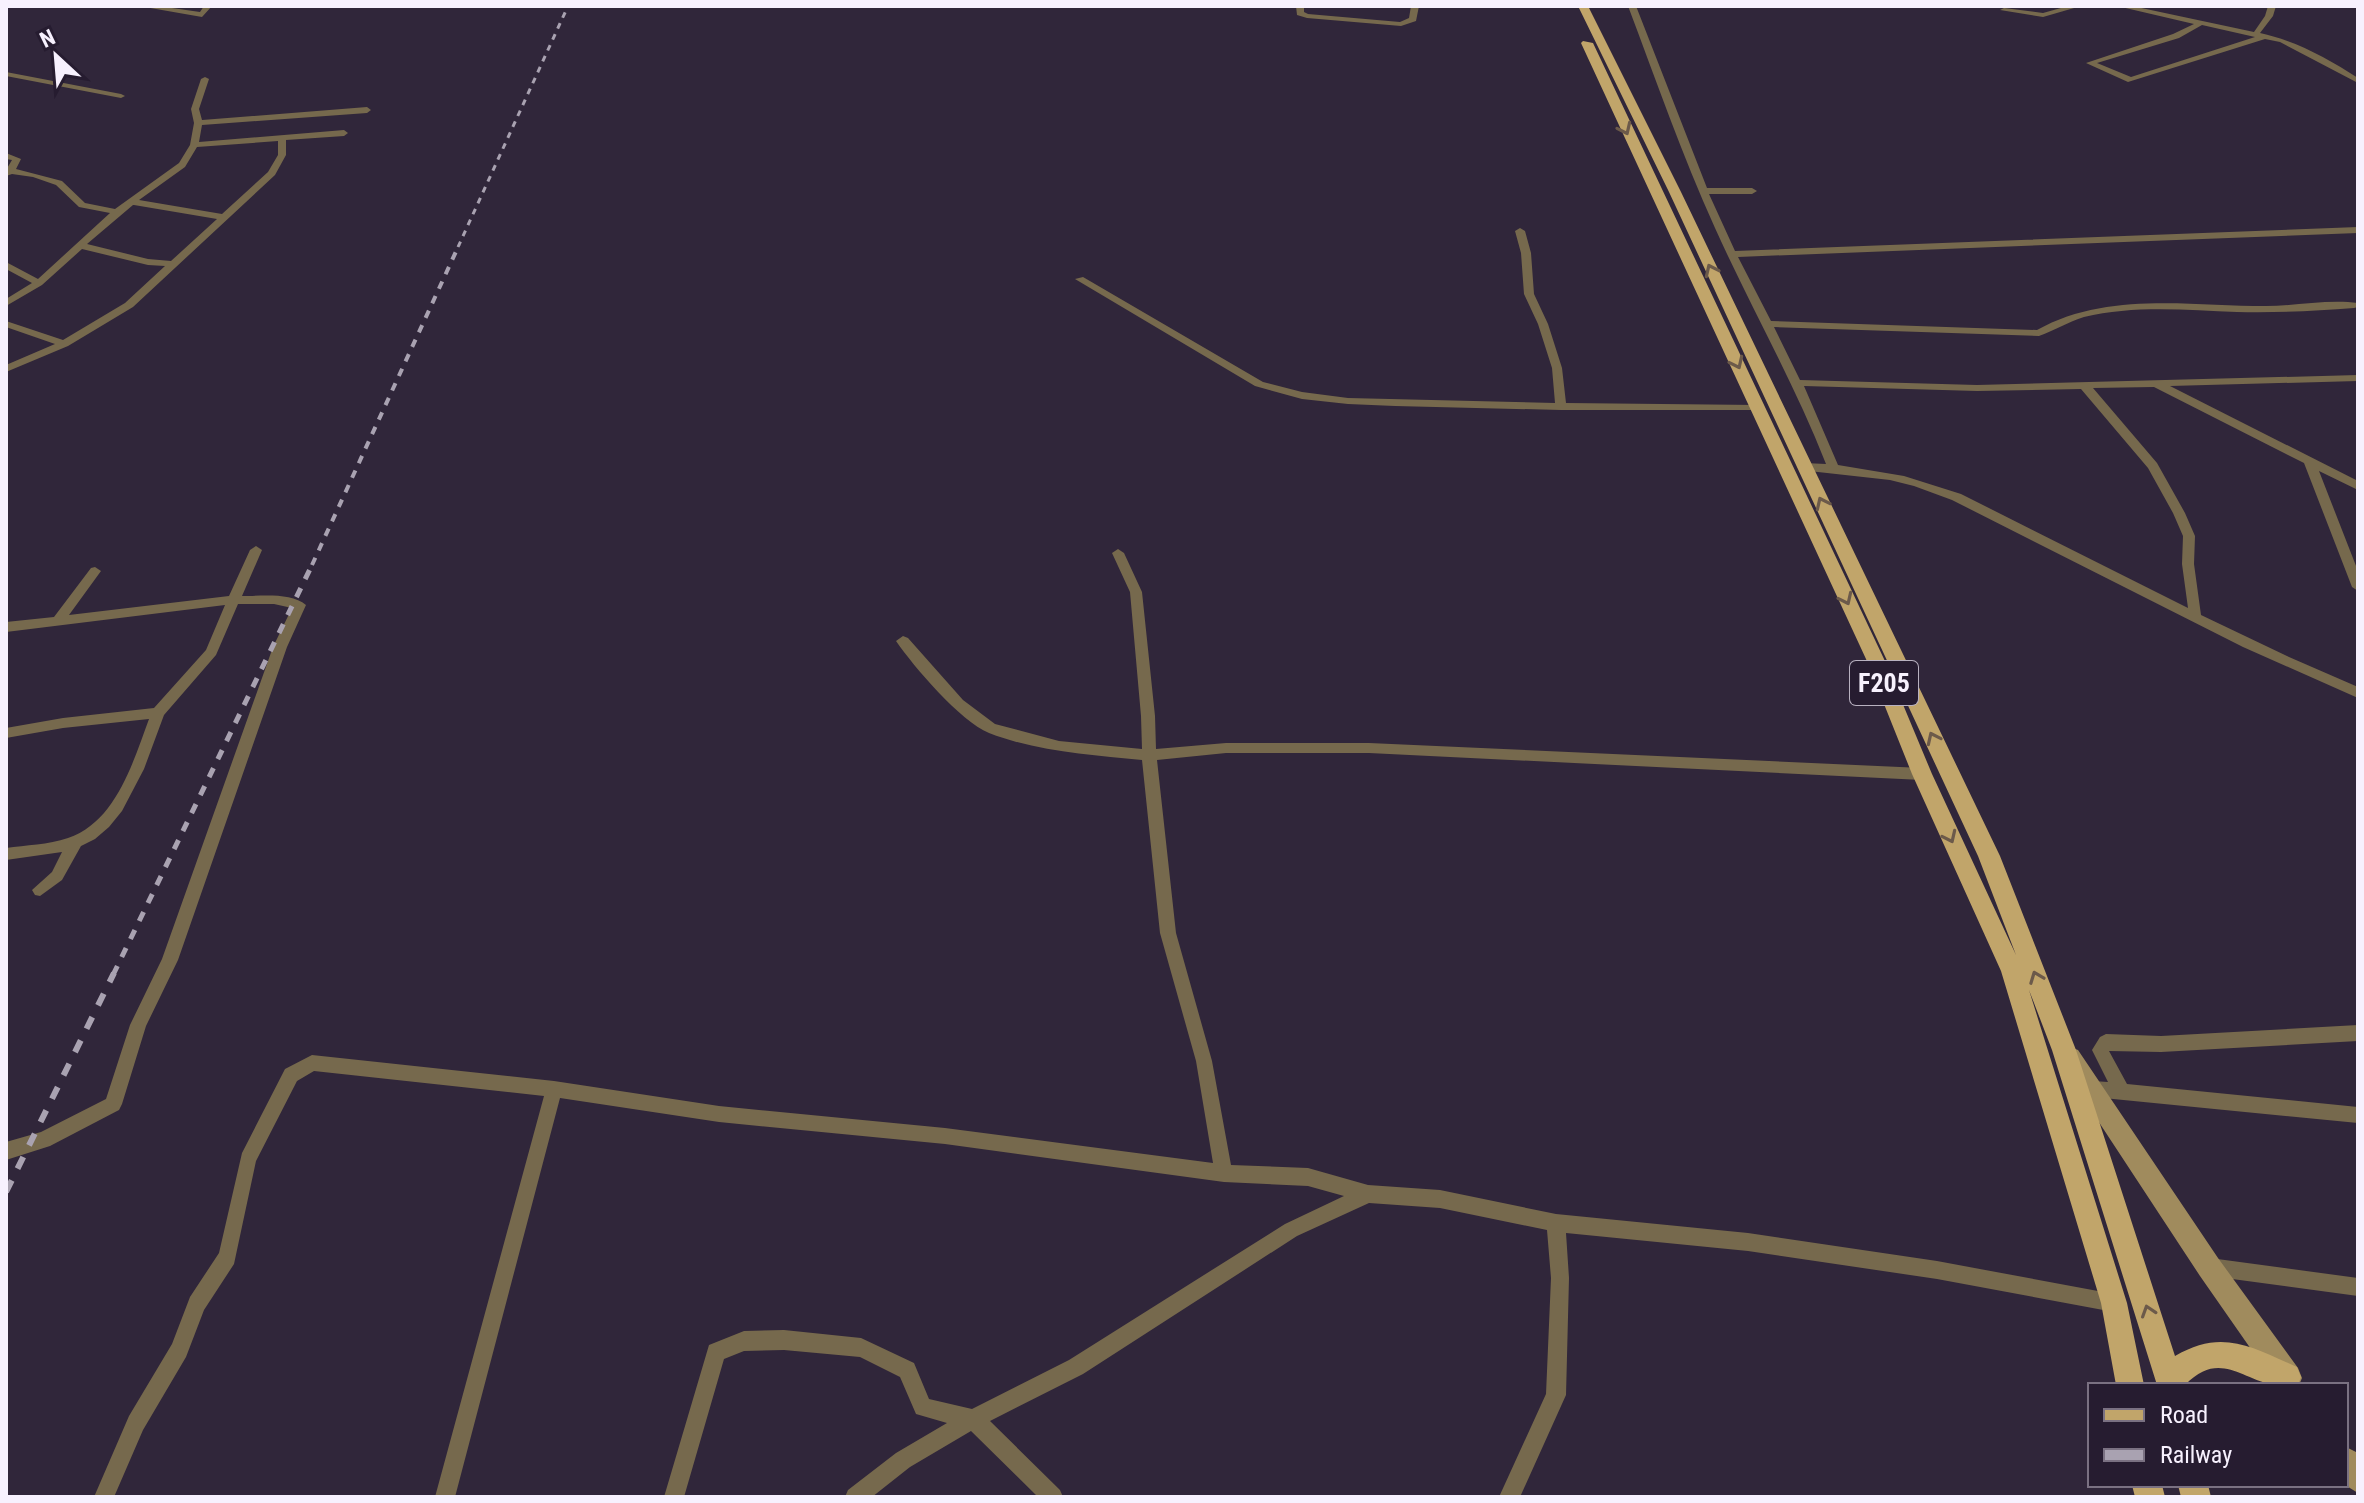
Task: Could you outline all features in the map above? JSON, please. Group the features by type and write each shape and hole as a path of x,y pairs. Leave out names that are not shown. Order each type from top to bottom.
{"main road":[{"name":"F205","path":"1571,6 1804,467 1989,856 2064,1050 2171,1382"},
{"name":"F205","path":"1583,6 1614,87 1875,659 1922,774 2012,971 2114,1303 2130,1383"},
{"path":"2064,1050 2093,1089 2209,1267 2290,1381"},
{"path":"2171,1382 2186,1362 2213,1352 2246,1359 2290,1381"}],"street":[{"path":"143,6 202,15 208,6"},
{"path":"1302,11 1401,24 1413,19 1415,6"},
{"path":"1632,6 1684,148 1766,324 1811,409 1833,467"},
{"path":"2004,10 2043,15 2077,6"},
{"path":"2121,6 2266,36 2309,52 2358,81"},
{"path":"2255,35 2269,16 2272,6"},
{"path":"2199,24 2176,36 2090,63 2131,80 2266,36"},
{"path":"6,74 121,96"},
{"path":"6,303 39,283 117,212 182,165 194,145 198,123 195,109 205,79"},
{"path":"198,123 367,110"},
{"path":"194,145 344,133"},
{"path":"6,369 64,344 129,305 272,173 282,155 282,139"},
{"path":"6,156 17,159 9,172 59,183 82,205 117,212"},
{"path":"1704,191 1752,191"},
{"path":"134,202 223,217"},
{"path":"1732,254 2358,230"},
{"path":"1520,231 1526,253 1529,294 1543,324 1557,368 1561,407"},
{"path":"83,246 148,262 174,264"},
{"path":"6,265 39,283"},
{"path":"1080,279 1259,384 1281,393 1378,402 1758,408"},
{"path":"1766,324 2039,333 2051,323 2091,312 2200,306 2258,309 2354,305"},
{"path":"6,324 64,344"},
{"path":"1796,383 1977,388 2358,378"},
{"path":"2154,383 2358,486"},
{"path":"2084,385 2153,466 2179,513 2189,536 2188,564 2195,614"},
{"path":"2309,461 2358,587"},
{"path":"1804,467 1833,467 1919,483 2195,614 2300,670 2358,693"},
{"path":"2335,474 2358,475"},
{"path":"40,890 57,876 75,843 111,817 136,772 158,713 211,652 256,550"},
{"path":"1118,553 1136,592 1168,933 1204,1061 1224,1173"},
{"path":"60,618 95,571"},
{"path":"6,627 60,618 232,600 274,600 300,605 280,647 170,960 138,1025 113,1104 44,1140 6,1151"},
{"path":"903,641 958,704 991,728 1059,746 1149,755 1226,748 1369,748 1922,774"},
{"path":"6,733 63,723 158,713"},
{"path":"6,854 75,843"},
{"path":"2122,1092 2100,1050 2106,1042 2161,1044 2358,1033"},
{"path":"104,1497 136,1423 179,1350 197,1304 227,1257 248,1159 291,1075 312,1063 554,1089 719,1114 945,1136 1224,1173 1308,1177 1368,1194 1440,1199 1556,1223 1764,1244 1937,1270 2114,1303"},
{"path":"445,1497 554,1089"},
{"path":"2093,1089 2358,1115"},
{"path":"855,1497 903,1460 973,1419 1076,1367 1291,1230 1368,1194"},
{"path":"1509,1497 1556,1395 1560,1278 1556,1223"},
{"path":"2209,1267 2358,1287"},
{"path":"674,1497 716,1352 729,1344 784,1340 861,1348 907,1370 923,1407 973,1419 1053,1497"}],"railway":[{"path":"458,247 568,6"},
{"path":"312,565 459,245"},
{"path":"113,975 313,563"},
{"path":"6,1192 114,973"}]}
